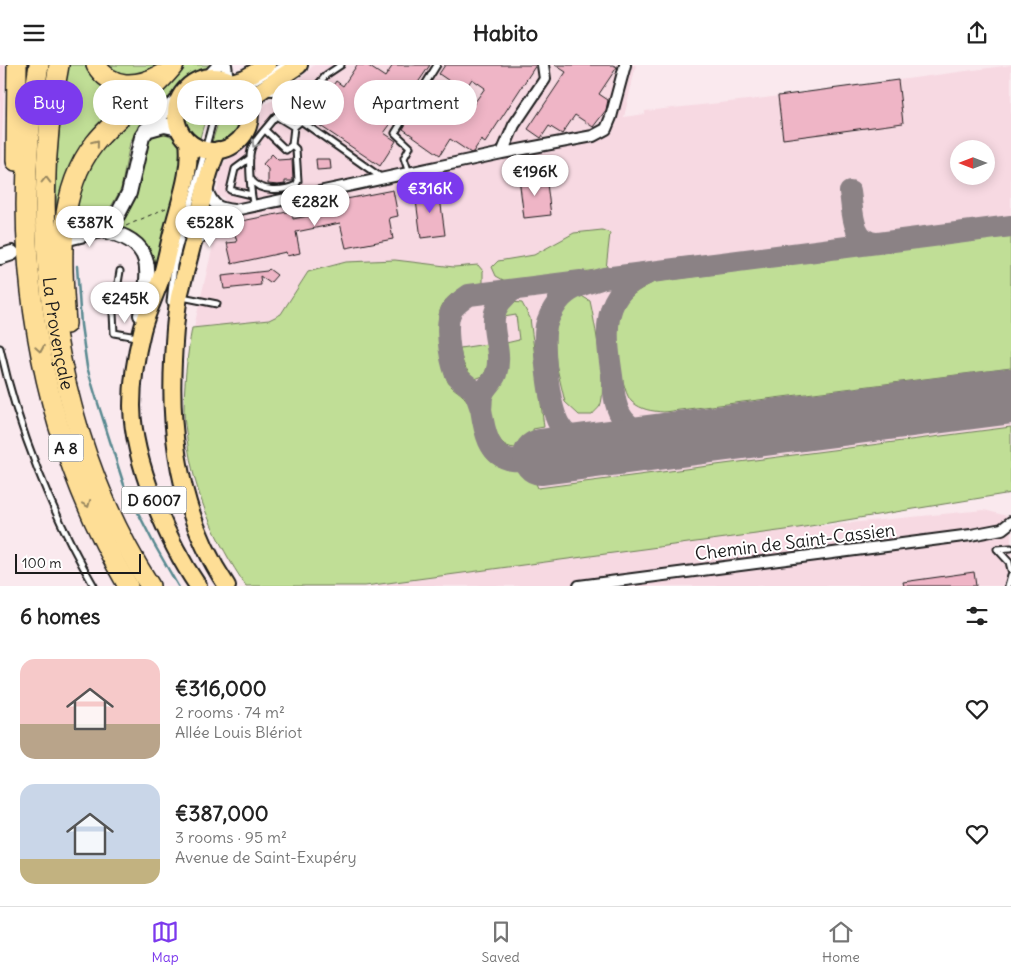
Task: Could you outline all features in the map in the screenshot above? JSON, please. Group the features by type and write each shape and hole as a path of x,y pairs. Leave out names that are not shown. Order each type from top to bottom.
{"highway":[{"path":"17,65 18,210 23,261 32,301"},
{"name":"La Provençale","path":"39,65 27,169 26,225 32,301 44,371 65,446 97,528 128,586"},
{"name":"La Provençale","path":"59,65 48,145 46,192 46,240 55,324 72,402 85,445 105,499 122,536 150,586"},
{"path":"96,65 100,72 110,80 129,85 149,81 173,66"},
{"path":"72,402 64,300 65,225 72,185 94,144 155,86 173,66"}],"main road":[{"path":"244,80 267,65"},
{"path":"249,80 299,65"},
{"path":"200,80 217,77 232,80"},
{"path":"72,237 101,230 110,223 124,205 133,176 139,145 146,130 154,119 177,101"},
{"path":"146,130 164,125 218,151 238,141 248,125"},
{"path":"180,125 184,134"},
{"name":"D 6007","path":"184,134 189,164 160,282 142,331 134,374 135,413 140,451 155,503 170,537 198,586"},
{"name":"D 6007","path":"218,151 206,188 174,339 172,408 176,449 193,519 209,556 227,586"},
{"path":"101,230 123,235 140,247 147,265 148,281 130,375 130,391 135,413"}],"street":[{"path":"206,78 218,65"},
{"path":"502,153 514,125 545,79 543,65"},
{"path":"182,297 204,227 213,218 235,210 502,153 593,136 606,129 611,117 624,65"},
{"path":"206,188 216,206 235,210"},
{"name":"Chemin de Saint-Cassien","path":"579,586 638,582 971,535 1002,529 1011,522"}],"lane":[{"path":"247,80 284,65"},
{"path":"247,80 284,65"},
{"path":"322,80 341,65"},
{"path":"409,173 404,158 410,147 394,133 437,65"},
{"path":"254,207 251,195 250,158 252,147 276,116 294,127"},
{"path":"204,586 173,535 156,494 135,413 146,332 218,151 214,125"},
{"path":"265,130 286,150 292,145 294,127 296,125"},
{"path":"307,125 383,179"},
{"path":"251,179 254,184 260,187 282,190 296,185 298,181 296,149 292,145"},
{"path":"250,158 235,169 230,190 251,195"},
{"path":"174,265 182,297 217,304"},
{"path":"120,271 113,313 114,333 137,337"},
{"path":"0,348 7,379 34,461 83,567 94,586"},
{"path":"182,503 197,546 221,586"},
{"path":"1011,548 997,549 1010,562 1011,570"},
{"path":"1008,586 1011,575"}],"path":[{"path":"250,137 255,125"},
{"path":"218,151 246,143"},
{"path":"124,231 126,226 166,208"}],"shaded area":[{"path":"0,65 5,65 0,177"},
{"path":"314,65 636,65 624,117 645,114 645,111 757,99 1011,65 1011,493 798,528 984,510 1011,517 1011,586 246,586 227,558 205,512 190,461 184,413 189,348 224,198 218,196 217,193 221,166 230,156 248,145 258,130 259,125 262,125 262,110 265,104 271,101 272,125 344,125 344,80 298,80"}],"green space":[{"path":"69,65 89,65 123,80 93,80 93,125 105,125 102,128 58,249 56,197 60,125 83,125 83,80 66,80"},
{"path":"104,65 163,65 127,79"},
{"path":"181,65 209,65 207,68 195,72 183,80 177,80 177,90 167,101 166,80"},
{"path":"123,125 139,125 130,143 121,189 112,205 98,219 71,228 86,163"},
{"path":"204,125 200,138 192,133 187,126"},
{"path":"217,125 239,125 228,138 212,142"},
{"path":"157,133 170,136 177,142 181,151 181,163 171,208 175,209 154,272 118,227 134,199 150,139"},
{"path":"602,230 610,233 606,269 505,281 496,276 492,267 498,261 534,255 574,233"},
{"path":"1011,235 1011,368 664,412 651,411 636,405 628,396 620,364 617,340 618,321 623,307 630,297 654,282"},
{"path":"395,260 454,267 478,265 483,271 483,283 455,292 446,299 440,311 438,331 445,375 450,385 469,404 480,446 489,460 496,465 507,468 530,470 538,488 1011,427 1011,493 786,530 365,586 246,586 207,516 190,459 184,412 186,370 192,328 269,320 281,314 308,272 346,262"},
{"path":"580,295 590,301 601,371 602,398 600,406 592,415 579,415 565,402 556,364 554,336 560,314"},
{"path":"512,302 522,303 530,318 544,427 533,429 535,447 515,448 502,442 495,430 492,415 490,401 505,374 507,361 506,343 519,340 516,315 504,317 506,310"},
{"path":"487,344 487,368 483,376 475,379 464,365 460,348"}],"building":[{"path":"357,65 367,65 385,77 393,65 430,65 420,80 354,80 354,125 390,125 384,133 396,141 380,166 319,125 344,125 344,84"},
{"path":"445,65 536,65 485,143 481,140 471,153 450,139 440,155 403,129 405,125 477,125 477,99 485,88 477,82 477,80 448,80 439,74"},
{"path":"555,65 613,65 617,67 599,94 608,100 606,110 593,127 575,115 562,134 549,126 541,138 528,129 566,72"},
{"path":"898,80 903,123 783,139 778,96"},
{"path":"272,154 278,160 292,159 293,181 285,181 285,184 278,185 268,184 268,169 263,164"},
{"path":"316,159 330,159 331,169 317,170"},
{"path":"546,176 551,215 524,218 519,178"},
{"path":"393,190 398,216 389,218 393,239 346,248 340,223 296,232 300,253 287,256 286,252 232,264 227,243 237,242 232,223 292,211 293,219 338,210 336,201"},
{"path":"439,190 445,235 421,238 415,193"},
{"path":"269,269 277,275 270,283 260,276 261,285 224,289 222,276 267,271"},
{"path":"974,572 976,586 904,586 903,582"}],"waterway":[{"path":"77,266 81,325 87,367 95,394 124,485 178,586"}],"taxiway":[{"path":"850,192 853,216 858,231 862,237 876,243"},
{"path":"608,448 587,446 573,440 560,426 549,391 545,348 546,326 558,302 573,289 604,278 1011,226"},
{"path":"647,274 631,282 620,292 613,304 609,317 608,345 618,410 627,424 656,442"},
{"path":"512,291 501,301 496,310 494,330 498,362 495,377 482,396 481,409 474,391 459,378 453,366 448,331 452,310 469,295 581,281"},
{"path":"481,409 489,441 498,454 513,460 541,457"}],"runway":[{"path":"541,457 1011,396"}]}
